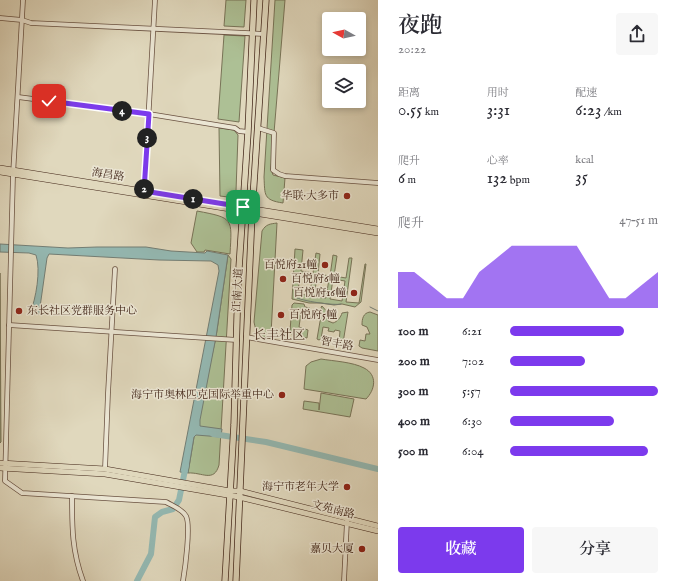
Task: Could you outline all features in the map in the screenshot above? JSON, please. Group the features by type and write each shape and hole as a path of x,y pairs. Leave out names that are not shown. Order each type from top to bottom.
{"highway":[{"name":"江南大道","path":"225,581 234,424 238,283 248,132 254,0"},
{"name":"江南大道","path":"236,581 252,211 266,0"}],"main road":[{"name":"海昌路","path":"0,168 13,172 243,209 378,233"},
{"name":"海昌路","path":"0,172 13,172"},
{"name":"海昌路","path":"252,211 378,229"},
{"path":"0,463 4,466 105,474 174,483"},
{"path":"4,466 105,470 174,483"},
{"name":"文苑南路","path":"174,483 240,494 347,521 378,531"},
{"name":"文苑南路","path":"347,521 378,526"}],"street":[{"path":"23,0 13,172 10,326 4,466 2,481 22,493 166,502 181,510 187,518 188,533 183,581"},
{"path":"144,193 155,0"},
{"path":"0,18 22,20 31,23 264,34"},
{"path":"18,97 149,114 235,128 238,131 248,132"},
{"path":"258,128 274,133 273,170 279,174 285,176 378,183"},
{"path":"105,470 115,269"},
{"path":"10,326 237,340"},
{"name":"智丰路","path":"246,337 378,360"},
{"path":"72,496 73,540 77,565 82,581"},
{"path":"344,581 347,521"}],"green space":[{"path":"226,0 246,0 244,27 224,26"},
{"path":"275,0 285,0 271,169 273,175 285,178 283,203 276,202 266,196 264,177"},
{"path":"224,35 245,36 239,122 218,119"},
{"path":"219,128 234,130 238,135 236,191 228,197 220,196"},
{"path":"197,211 224,218 228,222 231,233 230,254 205,250 204,252 197,252 191,243"},
{"path":"277,223 270,339 259,334 254,322 262,231 270,224"},
{"path":"295,249 303,250 301,271 313,273 316,253 320,254 318,274 330,276 333,255 337,256 334,276 346,278 349,258 352,258 346,302 359,303 366,264 361,302 355,307 342,304 334,305 309,303 292,299","holes":["300,274 313,276 309,296 298,293","317,277 329,279 326,298 314,297","333,279 345,281 342,301 330,299"]},
{"path":"228,255 231,259 219,465 214,474 211,475 188,473 194,437 216,337"},
{"path":"0,273 1,442 0,443"},
{"path":"294,303 304,304 305,307 310,308 309,315 301,313 299,327 308,330 307,338 292,335 293,332 290,331 292,305"},
{"path":"322,306 329,314 328,321 333,323 339,319 342,313 348,312 343,343 339,343 340,331 328,331 329,328 323,327 321,339 317,339"},
{"path":"370,312 378,315 378,351 359,346 360,340 365,341 366,334 370,334 367,327 362,325 364,315"},
{"path":"321,359 354,364 368,371 374,383 366,399 304,389 306,366 311,362"},
{"path":"321,393 354,399 350,417 303,409 304,401 319,403 319,410"}],"water":[{"path":"0,244 68,248 146,247 171,251 205,253 207,251 228,255 216,337 200,420 200,426 222,429 221,437 196,435 194,437 188,473 180,472 219,271 218,265 211,261 159,260 49,254 47,258 39,314 30,313 38,276 36,255 29,253 0,252"}],"waterway":[{"path":"295,297 318,303 341,304"},
{"path":"370,307 378,311"},
{"path":"213,434 266,442 378,469"},
{"path":"137,581 151,554 155,517 162,512 173,509 179,500 186,465"}],"place":[{"name":"华联·大多市","path":"347,196"},
{"name":"百悦府21幢","path":"325,265"},
{"name":"百悦府6幢","path":"283,279"},
{"name":"百悦府16幢","path":"354,293"},
{"name":"东长社区党群服务中心","path":"19,311"},
{"name":"百悦府5幢","path":"281,315"},
{"name":"海宁市奥林匹克国际举重中心","path":"282,395"},
{"name":"海宁市老年大学","path":"347,487"},
{"name":"嘉贝大厦","path":"362,549"}],"district":[{"name":"长丰社区","path":"279,335"}],"route":[{"path":"49,101 149,114 144,191 243,207"}]}
